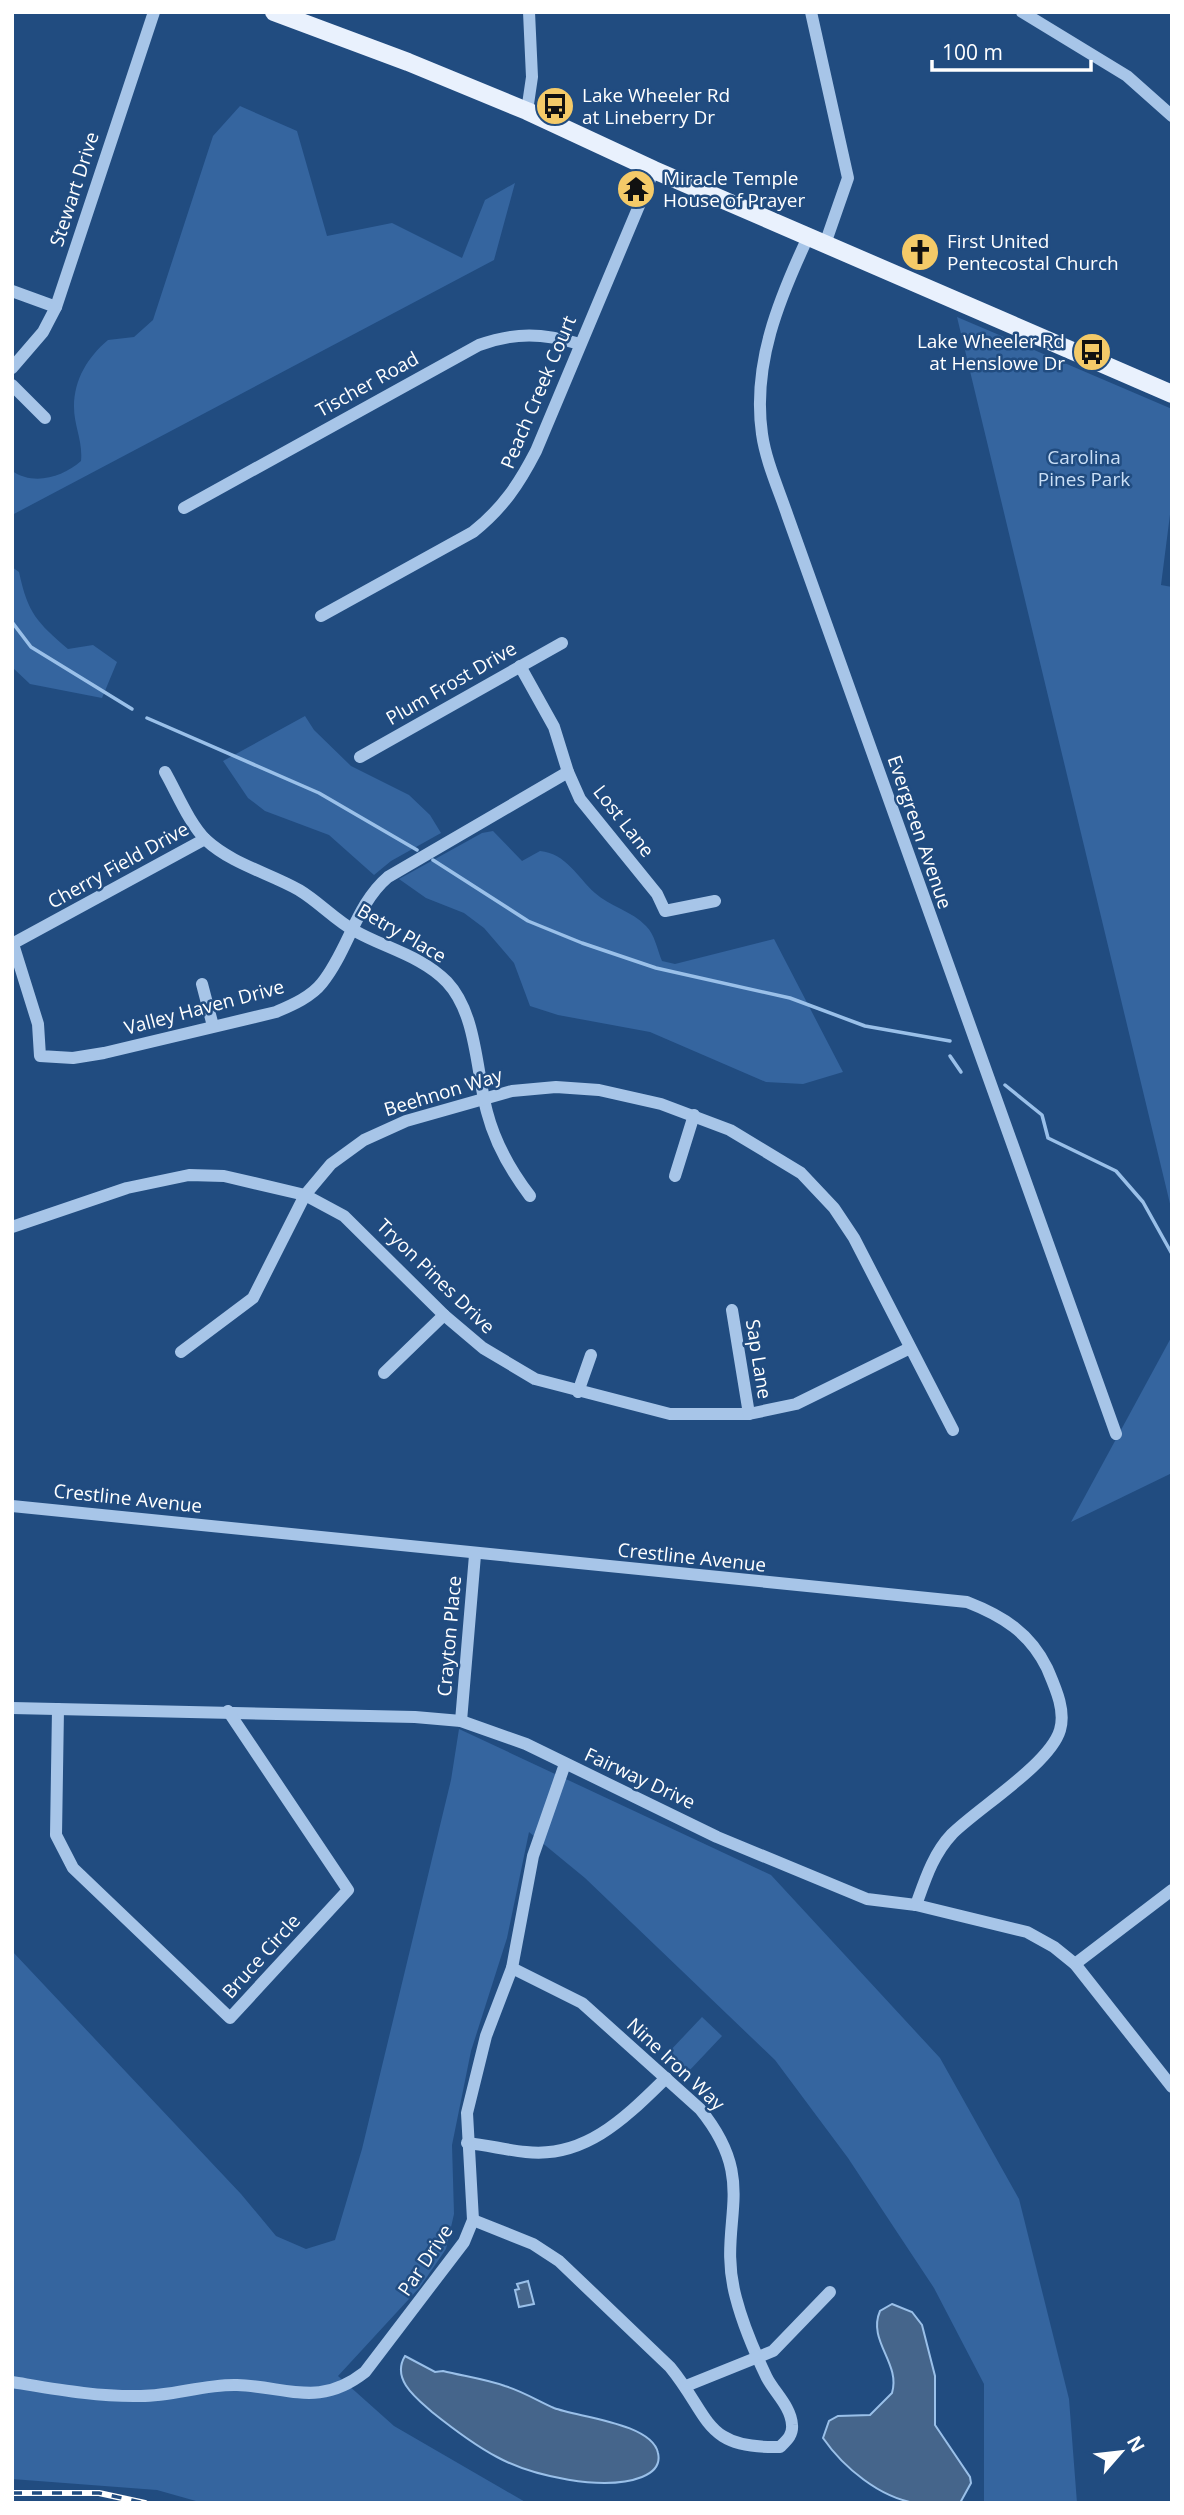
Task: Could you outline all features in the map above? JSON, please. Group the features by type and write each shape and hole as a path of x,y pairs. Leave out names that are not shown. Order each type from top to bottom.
{"main road":[{"path":"274,12 408,62 527,111 654,170 1172,394"}],"street":[{"name":"Stewart Drive","path":"12,368 43,332 56,307 154,12"},
{"path":"527,111 532,91 529,12"},
{"path":"811,12 840,129 848,178 825,244"},
{"path":"1022,12 1127,76 1172,116"},
{"name":"Peach Creek Court","path":"321,616 427,559 494,517 516,490 536,451 654,170"},
{"name":"Evergreen Avenue","path":"808,237 776,309 765,350 761,393 762,435 788,517 974,1043 1116,1434"},
{"path":"12,291 56,307"},
{"name":"Tischer Road","path":"184,508 478,345 506,335 529,334 550,335 580,344"},
{"path":"12,385 45,418"},
{"name":"Plum Frost Drive","path":"360,757 562,643"},
{"name":"Lost Lane","path":"520,666 554,727 568,772 580,799 657,894 665,911 715,901"},
{"name":"Betry Place","path":"165,772 205,839 250,867 301,891 353,930 413,958 449,984 461,1003 498,1143 514,1176 530,1196"},
{"name":"Valley Haven Drive","path":"13,944 38,1024 40,1056 73,1058 104,1053 276,1012 300,1001 322,984 374,891 388,877 568,772"},
{"name":"Cherry Field Drive","path":"13,944 205,839"},
{"path":"202,984 213,1026"},
{"name":"Beehnon Way","path":"181,1352 253,1298 305,1195 331,1164 364,1140 406,1121 512,1091 556,1087 599,1090 694,1115 730,1130 801,1173 834,1208 854,1238 953,1430"},
{"path":"675,1176 694,1115"},
{"name":"Tryon Pines Drive","path":"12,1227 127,1188 189,1175 224,1176 305,1195 344,1216 444,1315 483,1348 535,1379 670,1414 749,1414 796,1404 910,1348"},
{"name":"Sap Lane","path":"732,1310 749,1414"},
{"path":"384,1373 444,1315"},
{"path":"578,1392 591,1355"},
{"name":"Crestline Avenue","path":"12,1506 475,1555 967,1602 1010,1622 1035,1648 1051,1677 1062,1713 1060,1731 1047,1751 953,1834 932,1863 916,1905"},
{"name":"Crayton Place","path":"461,1721 475,1555"},
{"name":"Fairway Drive","path":"12,1708 228,1711 461,1721 526,1744 718,1836 867,1899 916,1905 1027,1932 1054,1947 1075,1964 1172,2087"},
{"name":"Bruce Circle","path":"58,1709 56,1835 73,1868 230,2018 348,1890 228,1711"},
{"name":"Par Drive","path":"12,2382 91,2395 143,2396 235,2385 325,2394 346,2387 365,2372 464,2242 472,2220 467,2113 480,2062 512,1968 533,1856 565,1764"},
{"path":"1075,1964 1172,1890"},
{"name":"Nine Iron Way","path":"512,1968 582,2003 666,2078 700,2109 716,2129 733,2166 735,2296 757,2358 790,2414 793,2427 790,2437 780,2447 740,2445 723,2439 707,2424 686,2386"},
{"path":"467,2143 528,2153 579,2146 599,2137 629,2114 666,2078"},
{"path":"472,2220 533,2244 559,2262 670,2367 686,2386 773,2351 830,2292"}],"green space":[{"path":"240,106 297,131 327,236 392,223 462,258 485,200 515,183 494,260 12,515 12,471 30,478 48,478 74,467 81,461 74,407 79,378 88,361 108,340 134,337 153,320 213,136"},
{"name":"Carolina Pines Park","path":"957,317 1172,409 1172,499 1161,585 1172,587 1172,1212"},
{"path":"12,567 19,572 30,608 57,640 68,649 93,645 117,662 102,698 30,684 12,667"},
{"path":"305,716 314,730 351,766 409,795 430,815 441,833 391,861 374,875 329,835 265,811 248,798 223,761"},
{"path":"493,831 522,861 540,851 565,861 601,898 634,916 646,926 654,938 662,961 675,964 774,939 843,1072 803,1084 766,1082 650,1032 558,1015 530,1006 514,963 484,928 464,913 426,898 399,879 482,833"},
{"path":"1172,1336 1172,1473 1071,1522"},
{"path":"459,1729 771,1875 940,2058 1019,2199 1069,2399 1077,2503 981,2503 984,2501 984,2384 934,2288 848,2158 775,2060 585,1878 529,1832 507,1938 471,2051 452,2145 454,2214 446,2249 420,2287 338,2376 394,2426 527,2503 203,2503 157,2490 12,2479 12,1951 241,2194 276,2236 306,2249 335,2240 362,2149 451,1780"},
{"path":"702,2017 722,2036 688,2072 668,2053"}],"shaded area":[{"path":"528,2281 534,2304 519,2307 515,2290 519,2289 517,2284"},
{"path":"892,2304 912,2312 922,2325 935,2376 935,2425 970,2477 971,2483 960,2503 916,2503 889,2495 852,2470 823,2438 829,2421 838,2416 870,2415 892,2393 892,2372 880,2342 877,2322 880,2311"},
{"path":"405,2356 435,2372 443,2371 497,2384 554,2408 629,2428 653,2443 659,2458 657,2465 642,2477 608,2483 568,2480 512,2464 463,2436 413,2394 401,2372"}],"waterway":[{"path":"12,622 31,647 132,709"},
{"path":"147,718 319,793 417,850"},
{"path":"433,860 528,921 582,943 656,968 790,998 865,1026 950,1041"},
{"path":"950,1056 961,1072"},
{"path":"1005,1085 1042,1115 1048,1138 1116,1171 1143,1202 1172,1254"}],"railway":[{"path":"12,2493 99,2493 145,2503"}],"place":[{"name":"Lake Wheeler Rd at Lineberry Dr","path":"555,106"},
{"name":"Miracle Temple House of Prayer","path":"636,189"},
{"name":"First United Pentecostal Church","path":"920,252"},
{"name":"Lake Wheeler Rd at Henslowe Dr","path":"1092,352"}]}
